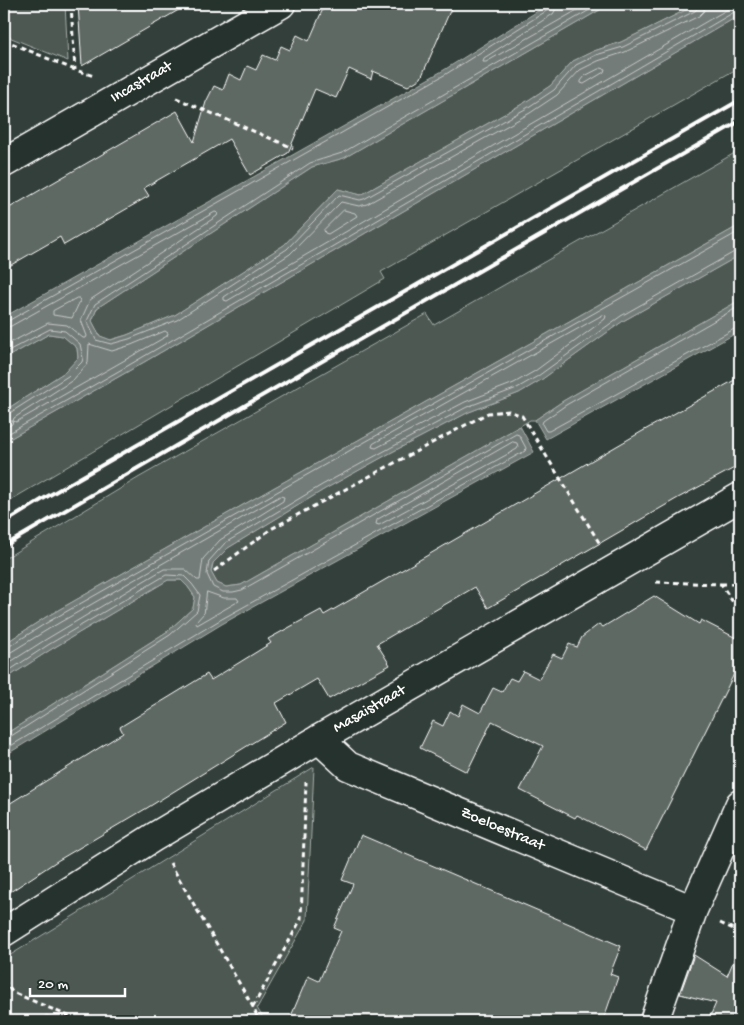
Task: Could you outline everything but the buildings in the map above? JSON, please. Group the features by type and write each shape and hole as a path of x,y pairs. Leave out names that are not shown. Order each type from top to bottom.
{"street":[{"name":"Incastraat","path":"4,163 281,4"},
{"name":"Masaistraat","path":"4,932 154,837 313,743 740,497"},
{"name":"Zoeloestraat","path":"313,743 348,766 692,910"},
{"path":"654,1021 692,910 740,804"}],"path":[{"path":"71,4 75,70"},
{"path":"214,571 271,529 488,414 510,411 522,416 616,570 634,581 740,584"},
{"path":"721,584 740,613"},
{"path":"253,1007 301,919 313,743"},
{"path":"154,837 253,1007 259,1021"},
{"path":"4,980 12,992 80,1021"}],"shaded area":[{"path":"4,4 65,4 68,61 4,35"},
{"path":"610,4 698,4 621,42 594,51 573,61 550,86 524,103 361,195 338,189 284,245 175,315 110,340 100,336 92,321 97,308 312,167 344,158"},
{"path":"740,15 740,67 381,272 385,279 4,504 4,442"},
{"path":"740,150 740,225 211,523 46,617 4,644 4,559 138,478 427,314 434,325"},
{"path":"740,255 740,300 563,401 535,420 530,420 241,585 226,587 217,583 211,572 213,563 228,548 325,489 392,452 469,412 519,393 541,380 623,321"},
{"path":"49,334 63,336 77,348 78,359 65,372 4,411 4,359"},
{"path":"168,580 181,580 188,587 195,597 193,608 168,631 4,735 4,680 50,650"},
{"path":"314,767 307,920 257,1008 265,1021 61,1021 46,1015 43,1021 4,1021 4,1005 7,996 4,991 4,959"}],"water":[{"path":"549,4 610,4 344,158 312,167 97,308 92,321 100,336 111,340 175,315 284,245 338,189 361,195 524,103 550,86 573,61 594,51 621,42 698,4 740,4 740,15 4,442 4,411 65,372 78,358 77,348 63,336 49,334 4,359 4,317 444,70"},
{"path":"740,225 740,255 623,321 541,380 519,393 469,412 325,489 228,548 213,563 211,572 217,583 226,587 241,585 520,426 534,452 222,624 4,756 4,735 168,631 193,608 195,597 181,580 168,580 50,650 4,680 4,644 46,617 211,523"},
{"path":"740,300 740,331 546,439 535,420 563,401"}],"railway":[{"path":"4,523 740,100"},
{"path":"4,546 740,121"}]}
